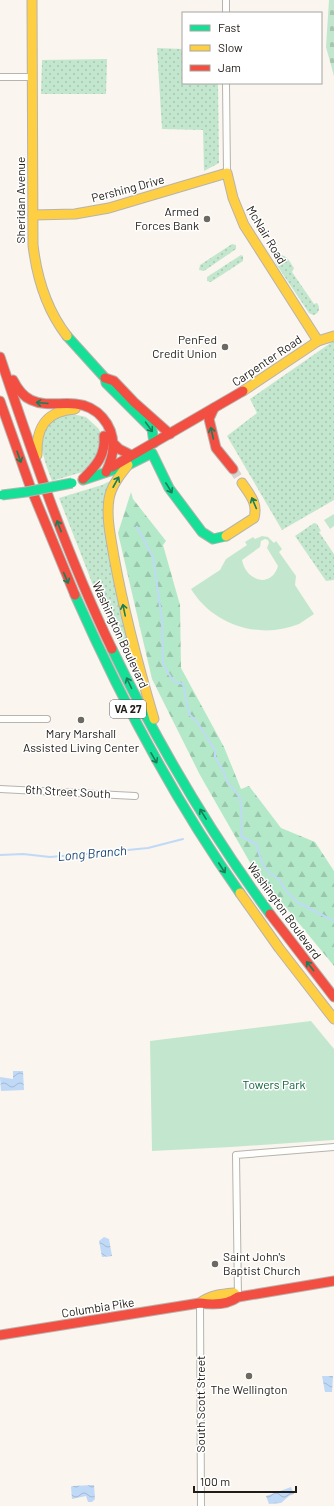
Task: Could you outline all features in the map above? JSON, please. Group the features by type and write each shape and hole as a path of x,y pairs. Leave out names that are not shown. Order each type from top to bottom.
{"main road":[{"name":"Sheridan Avenue","path":"32,0 34,255 40,284 48,306 70,342 105,378 106,383 152,429 154,443"},
{"name":"Pershing Drive","path":"33,215 75,214 109,208 227,173"},
{"name":"McNair Road","path":"227,173 233,198 244,225 318,341"},
{"name":"Carpenter Road","path":"137,455 154,443 214,408 318,341 334,336"},
{"path":"0,354 15,385 27,398 39,403 75,403 90,407 98,412 109,428 113,443 112,456 106,472"},
{"name":"Washington Boulevard","path":"0,358 60,528 88,597 131,687 198,805 245,878 288,938 334,997"},
{"name":"Sheridan Avenue","path":"105,378 114,381 138,406 170,434"},
{"name":"Washington Boulevard","path":"0,401 3,417 37,507 65,575 95,643 128,709 203,839 243,900 334,1018"},
{"path":"214,408 209,419 216,448 226,458 233,469"},
{"path":"39,470 36,444 41,426 48,418 58,412 68,409 78,410 87,413 94,418 100,425 105,438 104,451 101,459 83,479"},
{"path":"113,443 119,449 137,455 152,454 169,488 202,532 213,539 224,537 254,518 256,510 255,504 242,483"},
{"path":"137,455 116,482 111,494 109,506 110,523 115,561 126,617 137,662 161,742"},
{"path":"106,472 137,455"},
{"path":"1,495 26,492 72,483 128,465"},
{"path":"298,973 324,1016 334,1028"},
{"name":"Columbia Pike","path":"0,1335 200,1303 210,1305 234,1300 238,1297 334,1281"}],"street":[{"path":"226,0 226,12"},
{"path":"0,77 33,77"},
{"name":"McNair Road","path":"226,84 227,173"},
{"path":"0,719 47,719"},
{"name":"6th Street South","path":"0,789 135,796"},
{"path":"238,1297 236,1155 334,1147"},
{"name":"South Scott Street","path":"200,1303 201,1506"}],"green space":[{"path":"329,0 334,0 334,76 326,47"},
{"path":"157,48 182,49 182,84 218,84 219,163 204,171 203,130 162,129"},
{"path":"107,59 106,94 41,94 42,60"},
{"path":"232,244 236,245 236,249 204,271 199,270 200,265"},
{"path":"241,255 243,256 243,261 211,282 207,281 207,277"},
{"path":"278,255 286,257 290,261 294,268 292,272 314,304 317,303 319,309 317,313 313,315 309,313 276,264 275,259"},
{"path":"334,342 334,500 282,530 227,436 257,413 250,399"},
{"path":"68,413 86,417 99,429 103,441 99,458 86,471 52,481 42,449 43,433 47,426 54,420"},
{"path":"116,478 107,492 138,681 98,598 59,498 102,485"},
{"path":"131,492 133,499 166,541 163,545 180,605 181,668 224,747 241,789 249,786 281,828 315,842 334,871 334,966 252,866 200,775 152,679 118,533"},
{"path":"334,514 334,526 330,529 324,520"},
{"path":"314,523 317,524 321,531 319,532 334,554 334,580 326,581 295,536"},
{"path":"262,536 268,537 274,543 276,541 282,549 279,552 296,576 295,585 314,614 299,624 284,629 268,630 238,626 224,620 212,612 200,601 191,589 220,570 226,559 247,545 245,542 253,537 255,539","holes":["265,539 268,540 269,543 267,548 278,566 275,573 270,578 259,580 248,573 242,560 260,547 261,541"]},
{"name":"Towers Park","path":"311,1021 334,1049 334,1140 152,1151 150,1041"}],"water":[{"path":"13,1071 23,1071 24,1090 1,1091 0,1077 13,1079"},
{"path":"104,1237 109,1239 112,1256 102,1257 99,1241"},
{"path":"322,1376 333,1376 332,1392 325,1392"},
{"path":"94,1485 95,1499 92,1502 88,1502 86,1496 72,1499 72,1486"},
{"path":"291,1487 294,1494 289,1496 281,1503 269,1504 266,1496"}],"waterway":[{"path":"137,527 153,557 162,621 163,664 173,681 183,684 189,714 197,722 215,750 215,757 224,772 225,778 240,798 242,818 241,836 256,844 262,863 269,873 279,879 286,891 297,902 334,921"},
{"name":"Long Branch","path":"0,855 23,854 50,857 87,854 148,848 183,839"}],"tunnel":[{"path":"233,469 242,483"}],"traffic: fast":[{"path":"67,336 105,378 106,383 152,429 154,443"},
{"path":"83,480 128,465 152,453 169,488 202,532 213,539 226,536"},
{"path":"2,495 72,483"},
{"path":"75,595 111,672 150,748 193,822 240,893"},
{"path":"112,649 147,718 185,785 226,851 270,914"}],"traffic: slow":[{"path":"32,0 33,245 40,282 48,304 53,315 67,336"},
{"path":"33,215 75,214 109,208 227,173 233,198 244,225 318,341"},
{"path":"243,391 318,341 334,336"},
{"path":"37,455 38,436 45,422 57,413 75,409"},
{"path":"128,465 116,481 110,494 108,521 127,618 154,719"},
{"path":"226,536 254,518 254,503 242,483"},
{"path":"240,893 279,948 334,1019"},
{"path":"200,1303 208,1298 221,1294 234,1293 238,1297"}],"traffic: jam":[{"path":"0,357 65,541 112,649"},
{"path":"105,378 114,381 134,402 170,434"},
{"path":"13,380 20,392 31,400 42,403 84,405 97,412 107,424 112,438 113,446 111,459 106,472"},
{"path":"112,467 243,391"},
{"path":"0,401 30,486 75,595"},
{"path":"214,408 209,419 216,448 233,469"},
{"path":"83,479 102,455 104,436"},
{"path":"113,443 119,449 131,455"},
{"path":"270,914 334,997"},
{"path":"0,1335 200,1303 220,1304 229,1302 238,1297 334,1281"}],"place":[{"name":"Armed Forces Bank","path":"207,219"},
{"name":"PenFed Credit Union","path":"225,347"},
{"name":"Mary Marshall Assisted Living Center","path":"81,720"},
{"name":"Saint John's Baptist Church","path":"215,1264"},
{"name":"The Wellington","path":"249,1376"}]}
